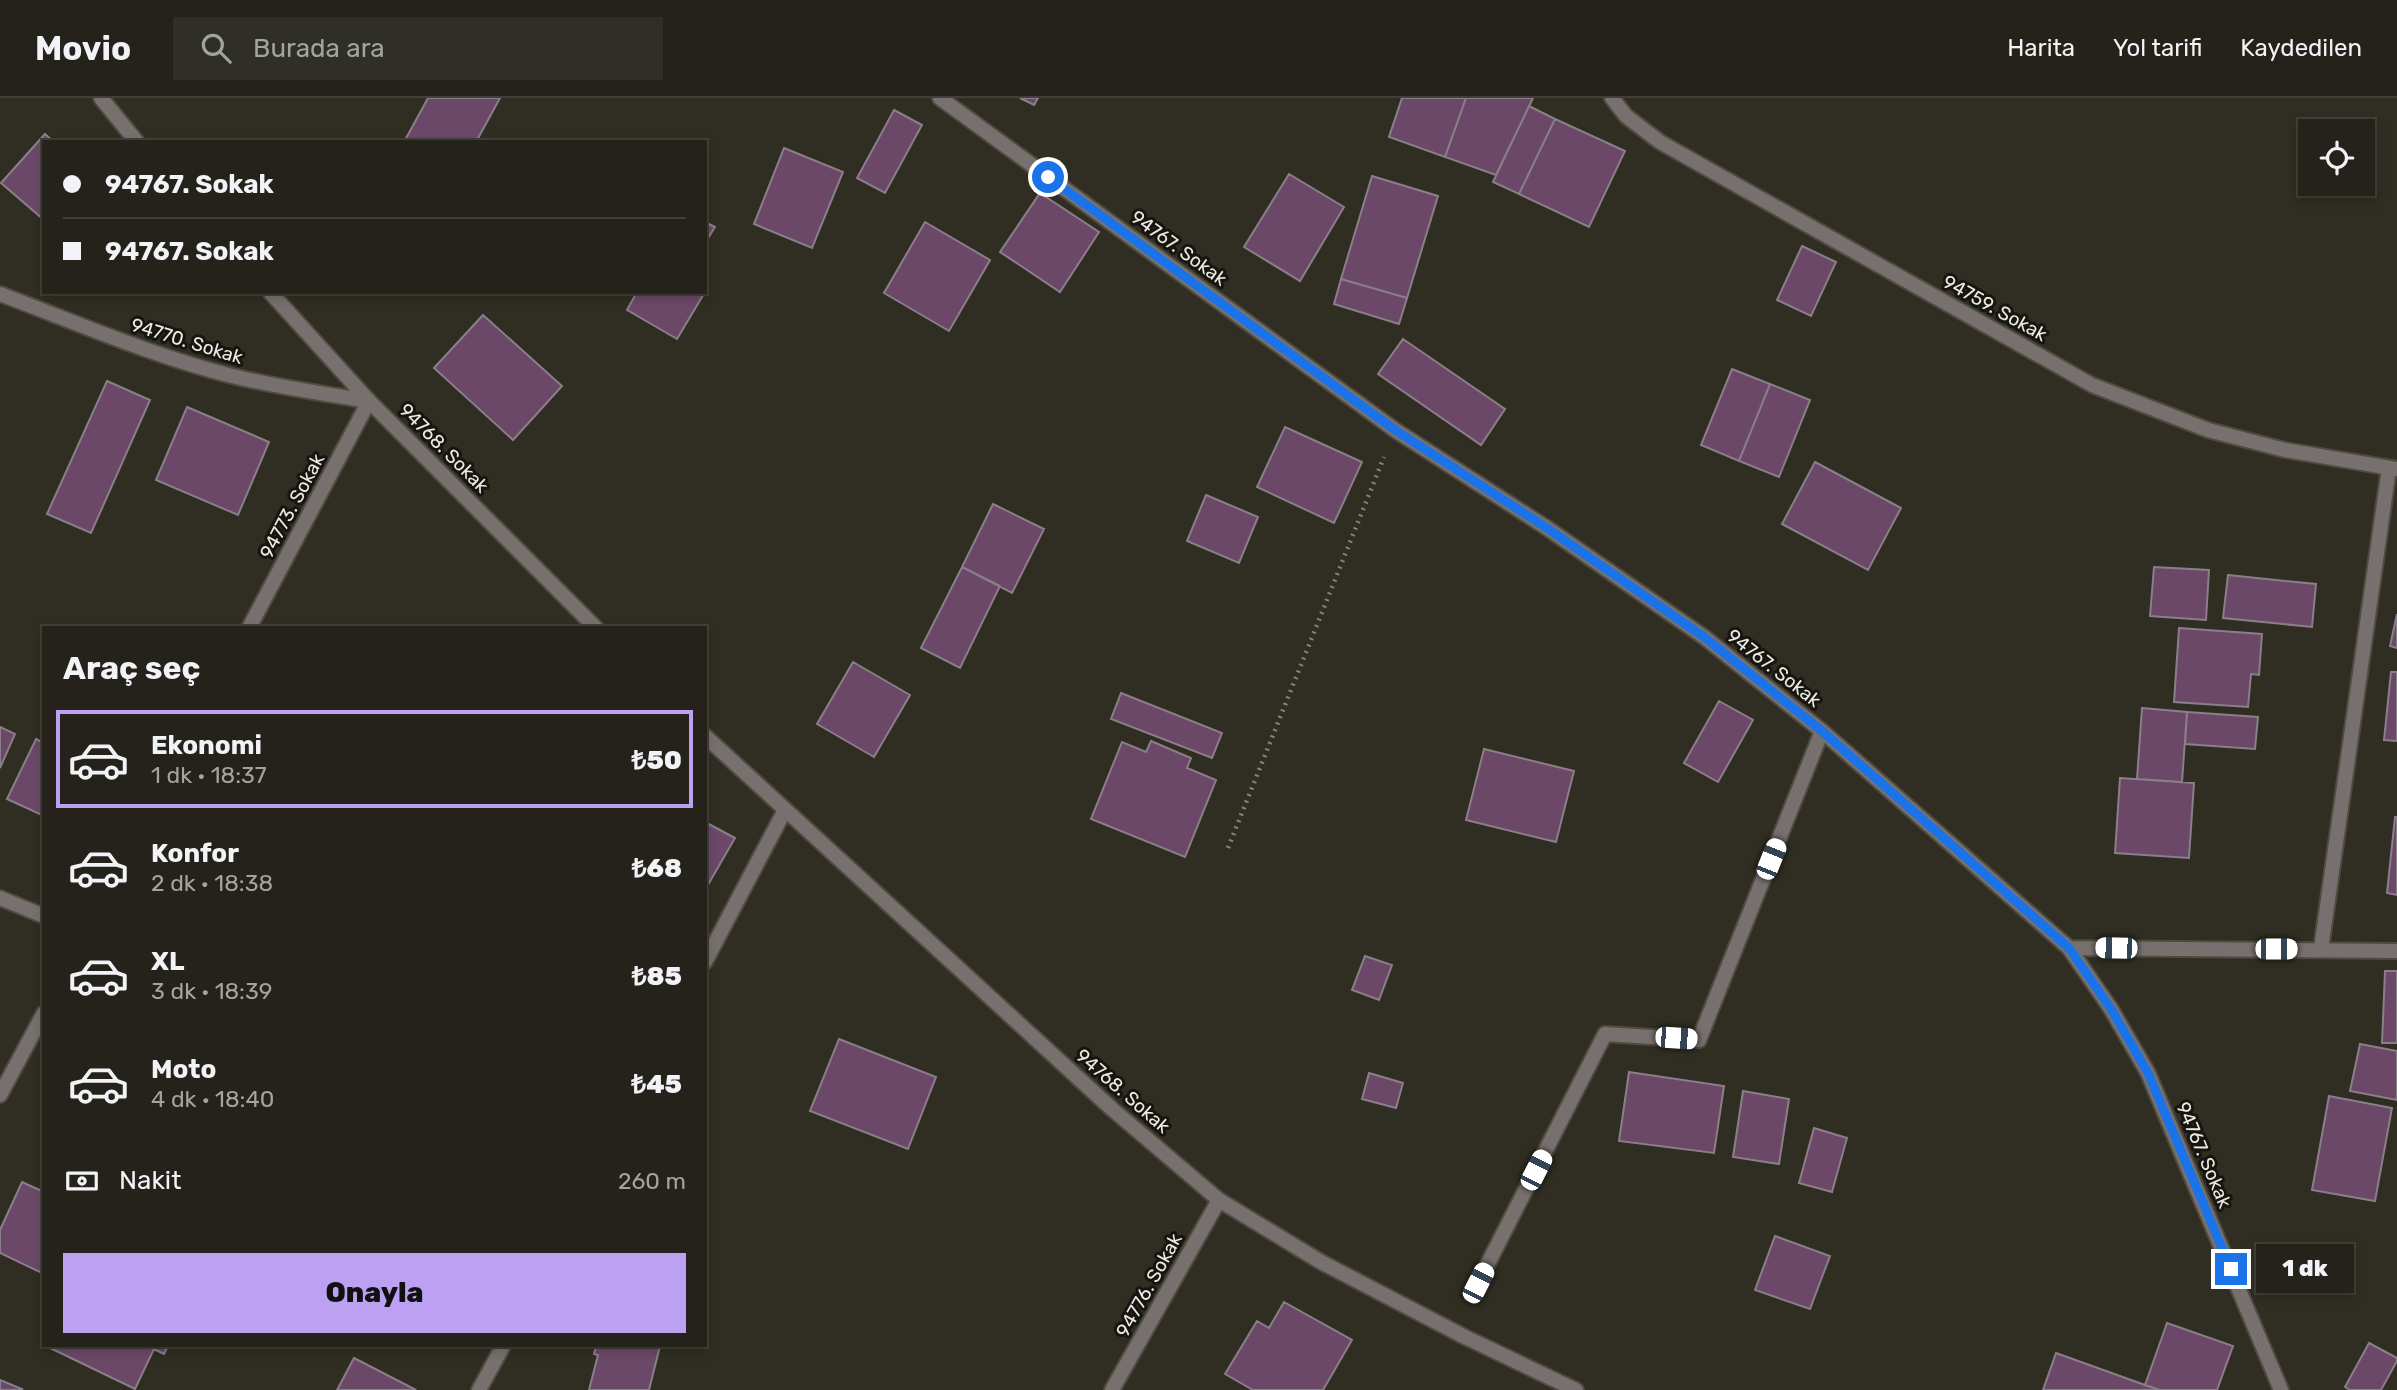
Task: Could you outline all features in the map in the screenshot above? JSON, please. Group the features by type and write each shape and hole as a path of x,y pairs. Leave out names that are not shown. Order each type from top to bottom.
{"street":[{"path":"101,98 135,140"},
{"name":"94767. Sokak","path":"940,98 1395,430 1547,528 1704,637 1822,731 2069,948 2111,1009 2148,1073 2281,1390"},
{"name":"94759. Sokak","path":"1612,98 1626,116 1660,142 2092,385 2208,430 2285,450 2393,468"},
{"name":"94770. Sokak","path":"0,294 152,352 218,372 294,389 369,401"},
{"name":"94768. Sokak","path":"272,294 369,401 594,626"},
{"name":"94773. Sokak","path":"249,626 369,401"},
{"path":"2321,949 2393,468"},
{"path":"1478,1283 1605,1034 1699,1040 1822,731"},
{"name":"94768. Sokak","path":"707,738 1112,1109 1219,1200 1321,1262 1465,1337 1576,1390"},
{"path":"707,958 785,810"},
{"path":"0,898 42,915"},
{"path":"2069,948 2397,951"},
{"path":"0,1095 42,1017"},
{"name":"94776. Sokak","path":"1112,1390 1219,1200"},
{"path":"479,1390 502,1347"}],"path":[{"path":"1228,848 1395,430"}],"building":[{"path":"428,98 500,98 477,140 405,140"},
{"path":"1020,98 1038,98 1034,105"},
{"path":"1402,98 1466,98 1445,157 1389,137"},
{"path":"1466,98 1533,98 1496,175 1445,157"},
{"path":"1529,106 1555,119 1519,194 1493,182"},
{"path":"894,110 922,125 885,193 857,178"},
{"path":"1555,119 1625,151 1589,227 1519,194"},
{"path":"45,134 52,140 42,140 42,218 1,183"},
{"path":"784,148 843,172 812,248 754,224"},
{"path":"1289,174 1344,207 1300,281 1244,247"},
{"path":"1372,176 1438,196 1407,298 1341,279"},
{"path":"1040,193 1099,232 1060,292 1000,252"},
{"path":"925,222 990,260 949,331 884,293"},
{"path":"707,223 715,227 707,240"},
{"path":"1802,246 1836,262 1811,316 1777,300"},
{"path":"1341,279 1407,298 1399,324 1334,304"},
{"path":"636,294 704,294 677,339 627,310"},
{"path":"483,315 562,386 513,440 434,368"},
{"path":"1403,339 1505,409 1481,445 1378,374"},
{"path":"1732,369 1770,384 1739,461 1701,445"},
{"path":"107,381 150,400 91,533 47,514"},
{"path":"1770,384 1810,400 1779,477 1739,461"},
{"path":"187,407 269,442 238,515 156,480"},
{"path":"1285,427 1362,462 1334,523 1257,487"},
{"path":"1815,462 1901,508 1868,570 1782,524"},
{"path":"1206,495 1258,517 1239,563 1187,541"},
{"path":"993,504 1044,529 1012,593 962,567"},
{"path":"962,567 1000,586 960,668 921,648"},
{"path":"2154,567 2209,570 2206,620 2150,616"},
{"path":"2228,575 2316,584 2312,627 2223,618"},
{"path":"2397,614 2397,648 2390,646"},
{"path":"2179,628 2262,634 2259,675 2251,674 2248,707 2174,702"},
{"path":"853,662 910,695 874,757 817,724"},
{"path":"2391,672 2397,672 2397,741 2384,740"},
{"path":"1121,693 1222,733 1212,758 1111,719"},
{"path":"1719,701 1753,720 1718,782 1684,763"},
{"path":"2142,708 2187,712 2182,782 2137,779"},
{"path":"2187,712 2258,717 2255,749 2185,744"},
{"path":"0,727 15,734 0,768"},
{"path":"36,739 42,742 42,815 7,799"},
{"path":"1151,741 1191,758 1187,768 1216,780 1185,857 1091,819 1122,742 1146,752"},
{"path":"1484,749 1574,771 1556,842 1466,820"},
{"path":"2120,778 2194,783 2189,858 2115,853"},
{"path":"2397,817 2397,895 2387,893"},
{"path":"707,823 735,838 707,887"},
{"path":"1365,956 1392,965 1379,1000 1352,990"},
{"path":"2385,971 2397,971 2397,1043 2382,1043"},
{"path":"839,1039 936,1077 908,1149 810,1111"},
{"path":"2360,1044 2397,1051 2397,1100 2350,1091"},
{"path":"1629,1072 1724,1086 1714,1153 1619,1141"},
{"path":"1369,1073 1403,1083 1396,1108 1362,1099"},
{"path":"1743,1091 1789,1099 1779,1164 1733,1157"},
{"path":"2329,1096 2392,1108 2375,1201 2312,1190"},
{"path":"1814,1128 1847,1138 1832,1192 1799,1183"},
{"path":"22,1182 42,1191 42,1273 0,1253 0,1230"},
{"path":"1775,1236 1830,1256 1810,1309 1755,1290"},
{"path":"1284,1302 1352,1340 1323,1390 1253,1390 1225,1374 1257,1321 1269,1328"},
{"path":"2167,1323 2233,1346 2217,1390 2160,1390 2145,1385"},
{"path":"2369,1343 2397,1358 2397,1361 2381,1390 2350,1390 2345,1387"},
{"path":"48,1347 154,1349 135,1389"},
{"path":"149,1347 168,1347 164,1354"},
{"path":"596,1347 660,1347 649,1390 589,1390 598,1355 594,1354"},
{"path":"2056,1353 2145,1385 2160,1390 2043,1390"},
{"path":"354,1358 416,1390 337,1390"},
{"path":"0,1380 22,1389 0,1390"}],"route":[{"path":"1048,177 1395,430 1547,528 1704,637 1822,731 2069,948 2111,1009 2148,1073 2231,1269"}]}
